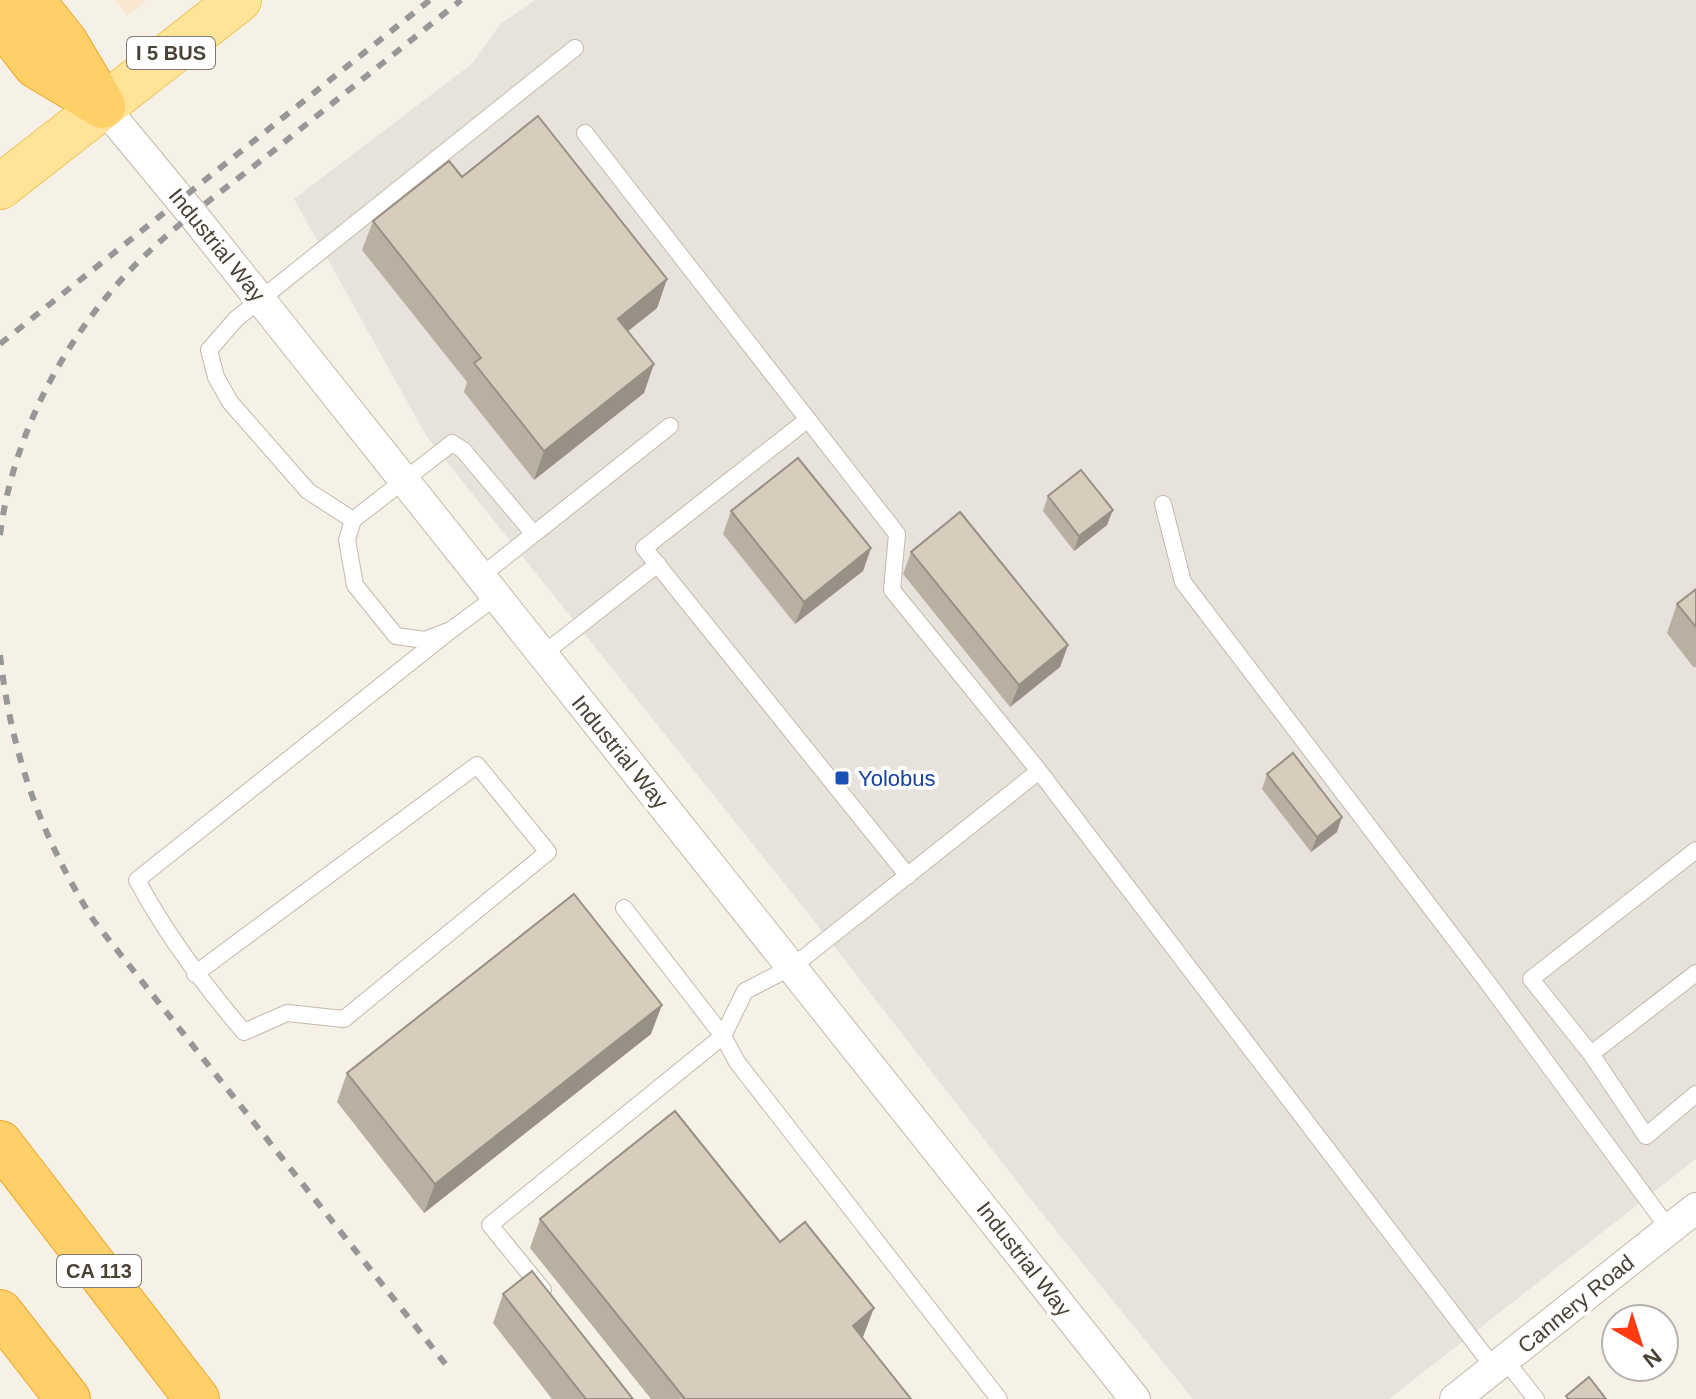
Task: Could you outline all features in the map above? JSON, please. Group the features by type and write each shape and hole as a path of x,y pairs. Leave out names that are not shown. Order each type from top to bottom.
{"highway":[{"path":"32,0 66,43 103,106"},
{"path":"0,20 36,66 103,106"},
{"name":"CA 113","path":"0,1143 197,1399"},
{"path":"0,1312 68,1399"}],"main road":[{"name":"I 5 BUS","path":"2,181 239,0"}],"street":[{"name":"Industrial Way","path":"103,106 262,301 1135,1399"},
{"name":"Cannery Road","path":"1455,1399 1696,1208"}],"lane":[{"path":"353,520 308,491 230,402 216,377 209,350 236,319 575,48"},
{"path":"585,133 897,534 892,590 1039,771 1500,1364 1536,1399"},
{"path":"807,420 644,548 908,876"},
{"path":"195,974 477,765 548,852 344,1019 287,1013 244,1032 195,974 157,917 137,880 451,630 533,533 670,426"},
{"path":"451,630 425,640 396,636 355,585 347,540 353,520 452,443 463,450 533,533"},
{"path":"1163,504 1183,582 1488,983 1669,1229"},
{"path":"543,654 658,564"},
{"path":"551,1301 490,1225 723,1036 745,991 792,967 1039,771"},
{"path":"1696,850 1531,979 1591,1054 1646,1136 1696,1094"},
{"path":"624,908 723,1036 747,1074 999,1399"},
{"path":"1591,1054 1696,973"}],"shaded area":[{"path":"115,0 147,0 127,16"},
{"path":"535,0 1696,0 1696,1159 1389,1399 1193,1399 1040,1211 808,913 427,437 294,199 473,63 500,24"}],"building":[{"path":"538,116 667,279 618,319 654,364 544,451 474,363 481,358 373,221 449,161 462,177"},
{"path":"798,458 871,548 804,602 731,511"},
{"path":"1081,470 1113,510 1079,536 1048,496"},
{"path":"960,512 1068,645 1019,685 911,552"},
{"path":"1696,589 1696,627 1677,604"},
{"path":"1293,753 1342,817 1317,837 1267,774"},
{"path":"574,894 662,1005 435,1184 347,1073"},
{"path":"675,1111 780,1242 805,1222 874,1308 853,1326 911,1399 685,1399 540,1219"},
{"path":"532,1271 633,1399 586,1399 503,1294"},
{"path":"1589,1377 1606,1399 1568,1399 1566,1396"}],"railway":[{"path":"0,344 430,0"},
{"path":"0,535 14,470 37,408 69,349 108,295 145,255 186,219 461,0"},
{"path":"0,655 12,726 31,793 58,858 94,921 451,1371"}],"place":[{"name":"Yolobus","path":"842,778"}]}
